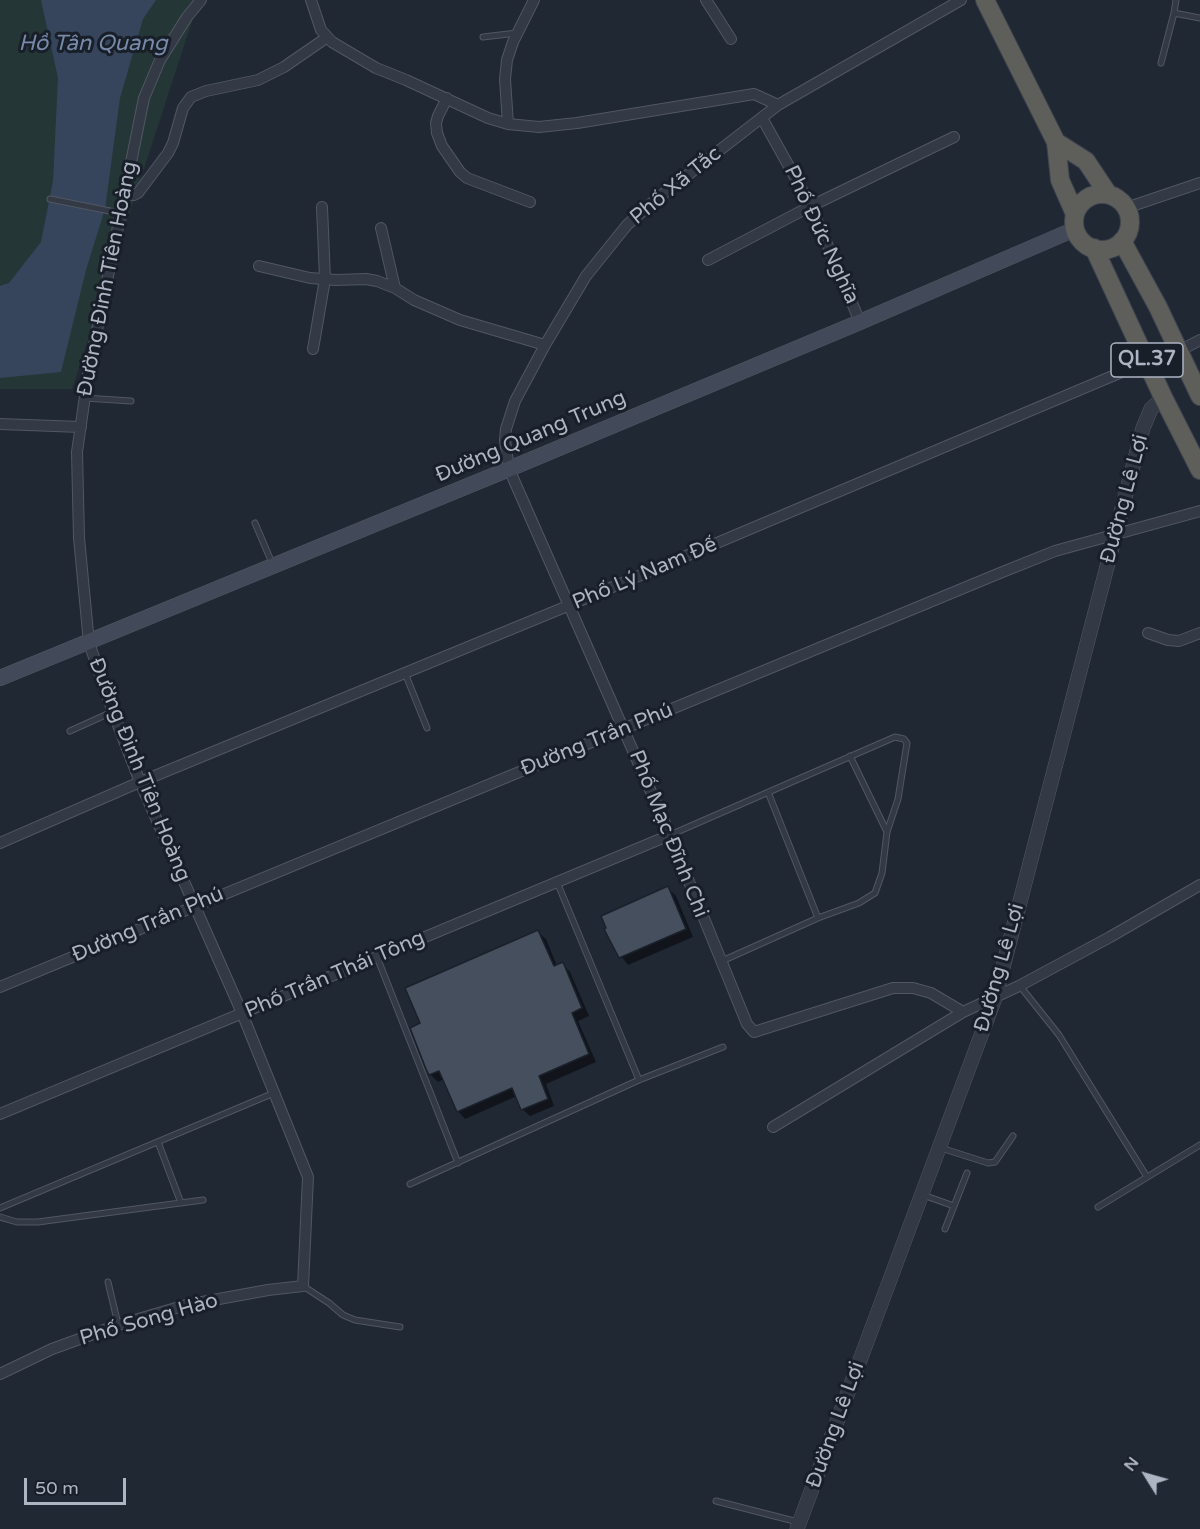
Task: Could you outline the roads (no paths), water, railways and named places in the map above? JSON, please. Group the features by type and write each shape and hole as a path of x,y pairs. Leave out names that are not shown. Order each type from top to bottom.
{"highway":[{"path":"985,0 1056,142 1060,180 1082,242 1094,248 1109,248 1122,241 1130,225 1130,216 1126,208 1115,197 1108,194 1091,196 1079,206 1075,221"},
{"path":"1056,142 1086,161 1108,194"},
{"name":"QL.37","path":"1122,241 1200,396"},
{"name":"QL.37","path":"1094,248 1163,397 1200,470"}],"main road":[{"name":"Đường Quang Trung","path":"0,678 509,470 860,322 1075,221"}],"street":[{"name":"Đường Đinh Tiên Hoàng","path":"201,0 174,37 144,98 84,399 77,452 79,538 89,643 113,712 140,782 242,1013 308,1177 303,1286"},
{"path":"311,0 326,39 376,68 488,118 508,123 539,127 577,123 747,95 762,97 778,105"},
{"path":"508,123 505,79 507,60 517,33 534,0"},
{"path":"706,0 731,39"},
{"name":"Phố Xã Tắc","path":"509,470 505,440 509,417 515,401 586,276 627,225 654,201 778,105 961,0"},
{"path":"124,194 138,193 168,153 183,108 191,97 206,91 258,80 284,67 326,39"},
{"path":"447,98 436,123 437,133 442,146 460,172 467,178 530,202"},
{"name":"Phố Đức Nghĩa","path":"762,118 812,206 860,322"},
{"path":"708,260 954,137"},
{"path":"1126,208 1200,183"},
{"path":"313,349 326,279 322,207"},
{"path":"381,228 395,288"},
{"path":"259,266 298,276 366,279 395,288 414,300 460,320 545,345"},
{"path":"1179,351 1200,340"},
{"name":"Phố Lý Nam Đế","path":"0,843 140,782 570,605 1148,361"},
{"name":"Đường Lê Lợi","path":"798,1526 995,998 1143,428 1151,409 1163,397"},
{"path":"0,424 81,427"},
{"name":"Phố Mạc Đĩnh Chi","path":"509,470 625,729 747,1024 754,1032 893,988 913,988 932,993 963,1012"},
{"name":"Đường Trần Phú","path":"0,987 1011,568 1055,551 1200,511"},
{"path":"1148,633 1179,641 1200,633"},
{"name":"Phố Trần Thái Tông","path":"0,1114 670,835"},
{"path":"773,1127 963,1012 1019,986 1200,885"},
{"name":"Phố Song Hào","path":"0,1374 52,1349 186,1305 303,1286"},
{"path":"0,1365 14,1367"}],"lane":[{"path":"1161,63 1176,0"},
{"path":"1174,13 1200,18"},
{"path":"483,37 517,33"},
{"path":"50,199 120,213"},
{"path":"84,399 131,402"},
{"path":"255,523 274,567"},
{"path":"405,673 427,728"},
{"path":"70,731 113,712"},
{"path":"670,835 895,737 904,739 907,743 898,799 887,832 884,865 879,885 874,893 859,903 818,918 720,961"},
{"path":"850,756 887,832"},
{"path":"768,792 818,918"},
{"path":"557,882 639,1080"},
{"path":"377,957 458,1163"},
{"path":"1019,986 1059,1035 1147,1177"},
{"path":"410,1184 639,1080 723,1047"},
{"path":"0,1208 274,1093"},
{"path":"940,1147 988,1163 995,1162 1013,1136"},
{"path":"158,1142 181,1203"},
{"path":"1098,1207 1200,1145"},
{"path":"945,1229 967,1173"},
{"path":"922,1194 954,1206"},
{"path":"0,1217 17,1222 38,1222 203,1200"},
{"path":"108,1282 118,1326"},
{"path":"303,1286 343,1315 355,1320 400,1327"},
{"path":"716,1501 798,1526"}],"water":[{"name":"Hồ Tân Quang","path":"41,0 156,0 143,19 120,98 105,209 86,270 61,372 0,378 0,286 9,283 41,242 53,181 58,78"}]}
